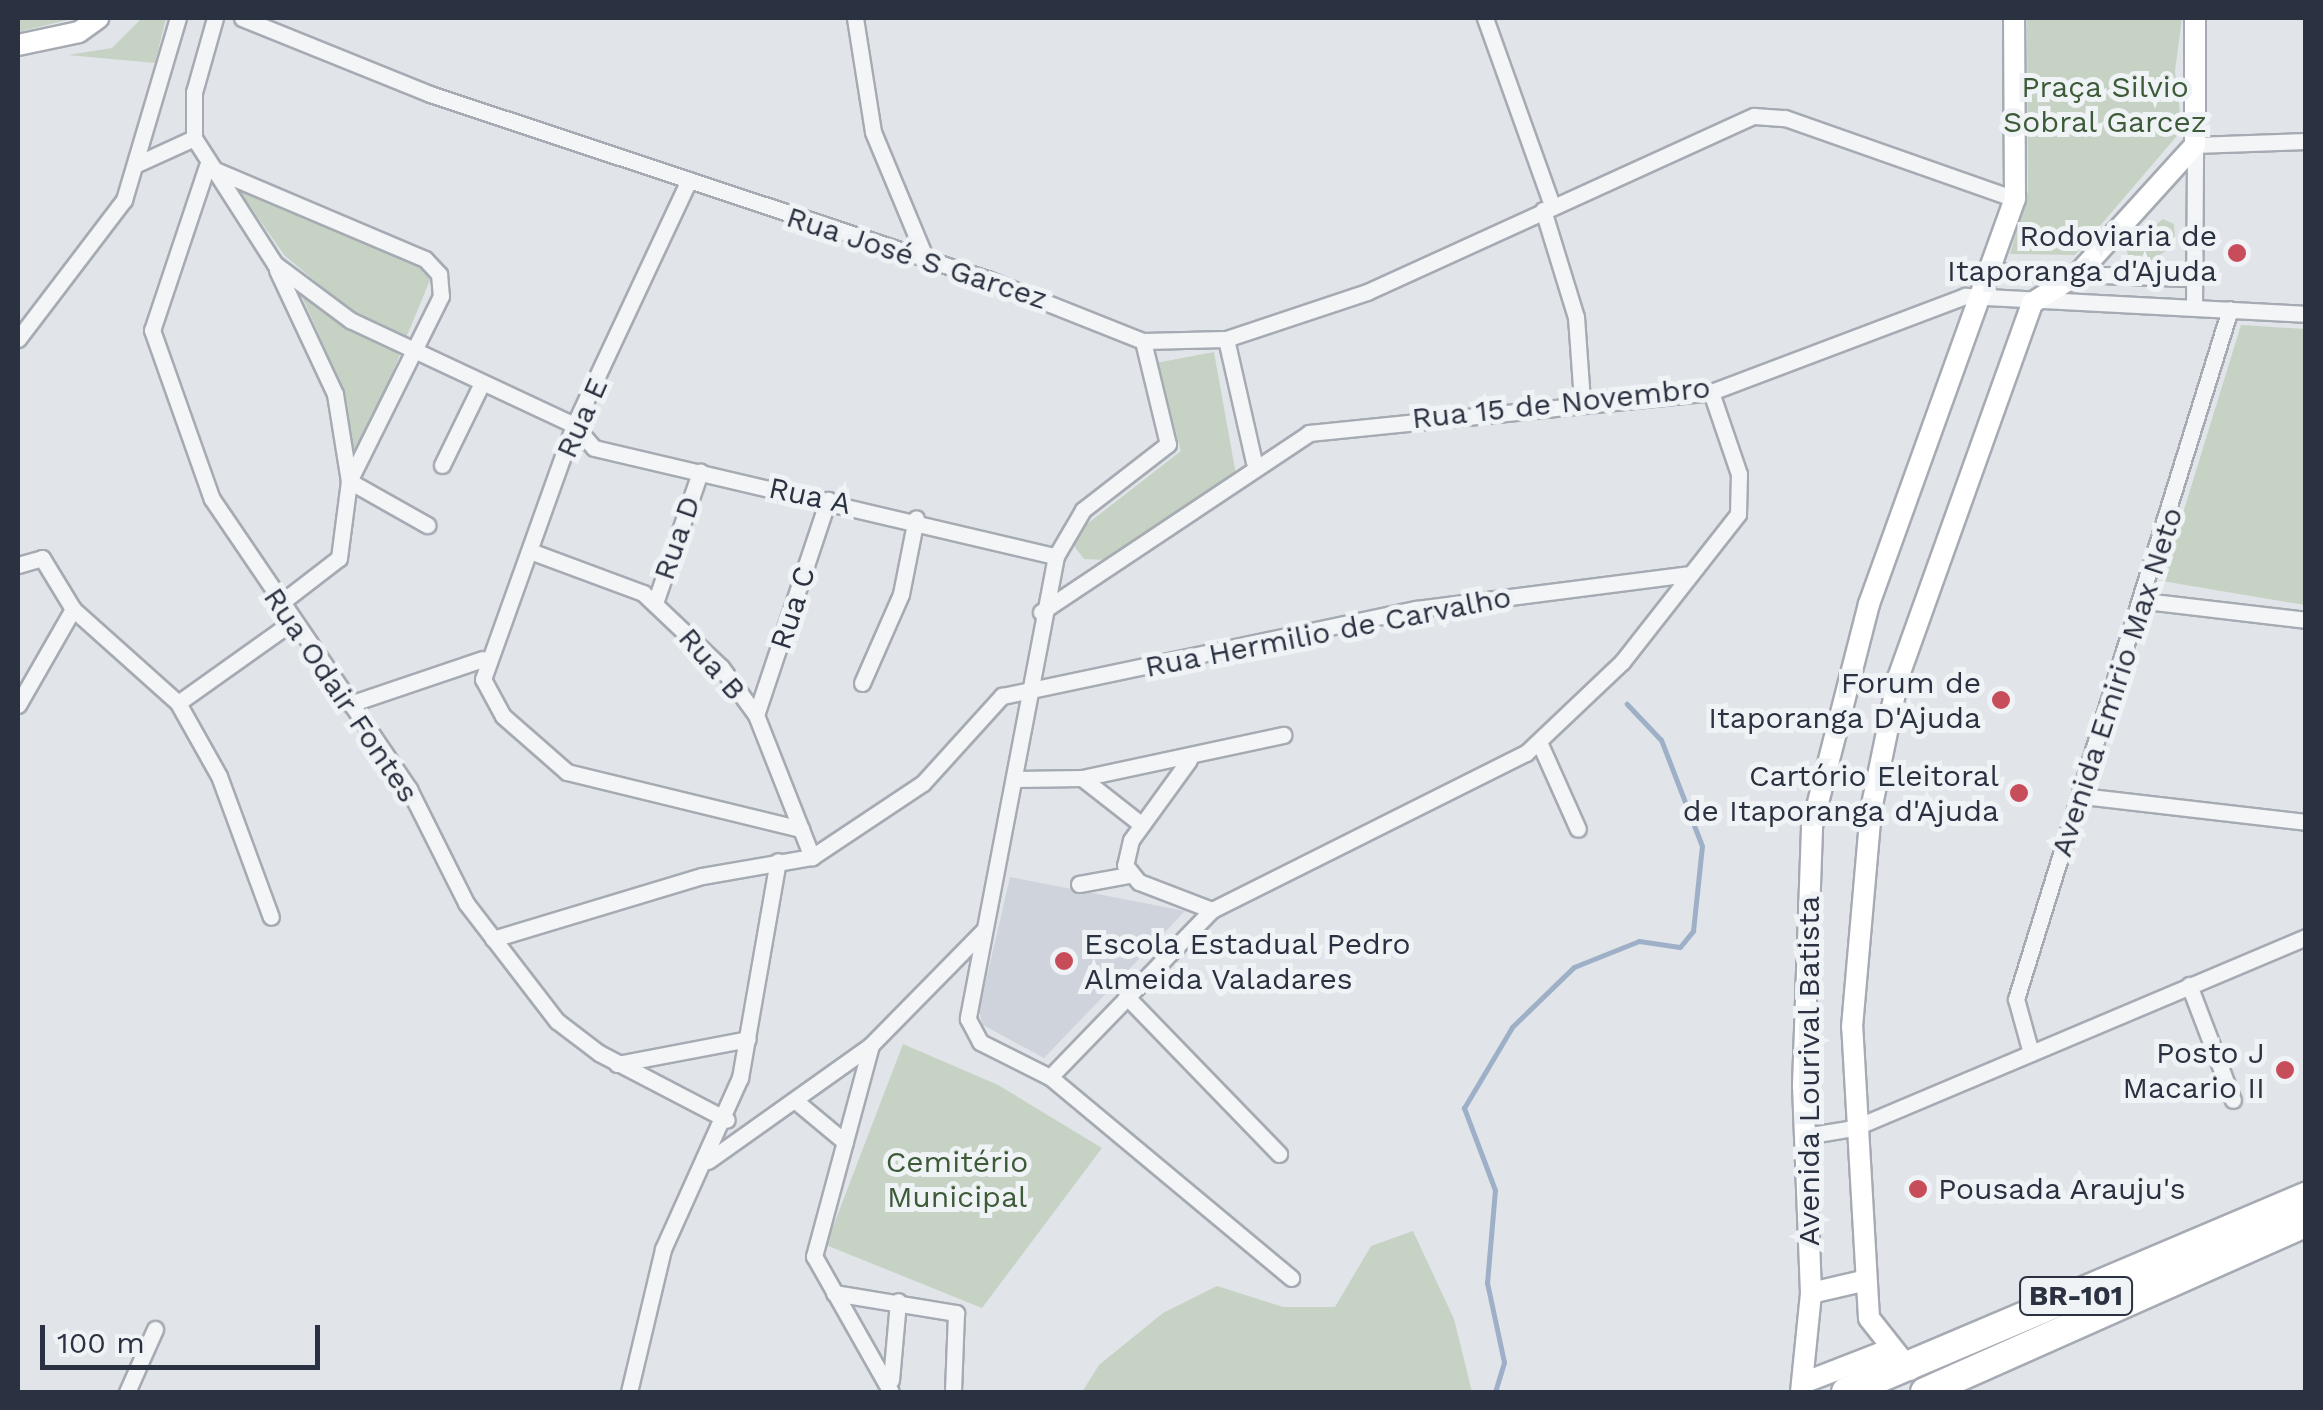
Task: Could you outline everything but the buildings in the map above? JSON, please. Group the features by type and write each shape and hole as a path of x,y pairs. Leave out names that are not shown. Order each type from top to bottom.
{"highway":[{"name":"BR-101","path":"1918,1381 2306,1197"},
{"name":"BR-101","path":"1846,1392 1918,1381 2306,1222"}],"main road":[{"path":"18,45 80,32 98,18"},
{"path":"1981,295 2015,199 2014,18"},
{"path":"2032,303 2078,274 2194,145 2195,18"},
{"name":"Avenida Lourival Batista","path":"1802,1388 1811,1293 1804,1136 1812,826 1869,604 1981,295"},
{"name":"Avenida Lourival Batista","path":"1918,1381 1888,1350 1869,1318 1863,1281 1854,1128 1861,900 1898,678 2032,303"},
{"path":"1811,1293 1863,1281"},
{"path":"1802,1388 1888,1350"}],"street":[{"path":"18,340 114,216 137,164 178,18"},
{"path":"215,18 194,92 194,138 207,166 274,264 335,394 349,481 339,558 278,605"},
{"name":"Rua José S Garcez","path":"242,18 430,94 927,262 1143,340"},
{"path":"855,18 872,132 927,262"},
{"path":"1485,18 1547,208 1576,316 1582,400"},
{"path":"1291,1278 1050,1077 972,1031 987,927 1017,779 1026,691 1056,556 1083,510 1168,444 1143,340 1226,338 1367,292 1547,208 1766,114 2015,199"},
{"path":"137,164 194,138"},
{"path":"2194,306 2194,145 2306,142"},
{"path":"207,166 433,264 441,296 349,481"},
{"name":"Rua Odair Fontes","path":"207,166 153,345 212,500 289,624 350,704 493,939 557,1021 617,1064 727,1120"},
{"name":"Rua E","path":"483,659 530,551 574,426 689,180"},
{"name":"Rua A","path":"274,264 410,352 480,387 574,426 594,448 916,518 1056,556"},
{"path":"1989,271 2194,278"},
{"path":"1981,295 2032,303 2194,306 2306,314"},
{"name":"Rua 15 de Novembro","path":"1042,612 1254,462 1309,433 1582,400 1712,392 1981,295"},
{"name":"Avenida Emirio Max Neto","path":"2032,1054 2016,999 2145,601 2230,308"},
{"path":"1226,338 1254,462"},
{"path":"442,465 480,387"},
{"path":"1050,1077 1212,910 1440,804 1539,742 1622,662 1690,574 1731,533 1742,490 1712,392"},
{"name":"Rua D","path":"654,603 700,472"},
{"path":"349,481 428,525"},
{"name":"Rua C","path":"756,716 828,500"},
{"path":"862,683 901,594 916,518"},
{"name":"Rua B","path":"530,551 654,603 756,716 812,857"},
{"path":"18,565 42,558 73,609 178,703 219,776 271,918"},
{"name":"Rua Hermilio de Carvalho","path":"812,857 922,783 1002,696 1416,609 1690,574"},
{"path":"2145,601 2306,620"},
{"path":"18,705 73,609"},
{"path":"178,703 289,624"},
{"path":"350,704 483,659 487,693 556,767 801,829"},
{"path":"1017,779 1082,778 1188,760 1282,734"},
{"path":"1539,742 1578,829"},
{"path":"1129,875 1126,854 1188,760"},
{"path":"1082,778 1142,825"},
{"path":"2082,796 2306,822"},
{"path":"493,939 778,861 812,857"},
{"path":"629,1392 664,1249 727,1120 748,1039 778,861"},
{"path":"1079,884 1129,875 1212,910"},
{"path":"708,1161 798,1103 871,1046 987,927"},
{"path":"1804,1136 1854,1128 2306,936"},
{"path":"2189,986 2233,1100"},
{"path":"1126,996 1279,1154"},
{"path":"617,1064 748,1039"},
{"path":"871,1046 814,1256 891,1386"},
{"path":"798,1103 845,1142"},
{"path":"834,1293 898,1302 959,1318 953,1392"},
{"path":"891,1386 898,1302"},
{"path":"127,1392 154,1329"}],"shaded area":[{"name":"Escola Estadual Pedro Almeida Valadares","path":"1010,877 1185,911 1044,1058 983,1025 979,1011"}],"green space":[{"path":"18,18 76,18 18,32"},
{"path":"142,18 166,18 155,63 68,55 112,48"},
{"name":"Praça Silvio Sobral Garcez","path":"2027,18 2182,18 2175,71 2182,130 2075,255 2010,254 2028,191"},
{"path":"233,182 421,265 430,280 406,338 350,310 285,256"},
{"path":"2163,219 2174,224 2175,245 2134,272 2126,249"},
{"path":"299,290 400,354 356,466 345,393"},
{"path":"2241,325 2305,329 2305,605 2162,581"},
{"path":"1214,352 1236,475 1106,560 1084,559 1074,546 1078,531 1181,451 1156,363"},
{"name":"Cemitério Municipal","path":"903,1044 998,1085 1102,1148 982,1308 826,1245"},
{"path":"1413,1231 1454,1319 1472,1392 1082,1392 1099,1365 1163,1313 1217,1286 1283,1307 1335,1307 1371,1246"}],"waterway":[{"path":"1495,1392 1504,1362 1487,1283 1495,1190 1464,1108 1512,1027 1574,967 1639,941 1680,947 1693,931 1702,846 1661,740 1627,704"}],"place":[{"name":"Rodoviaria de Itaporanga d'Ajuda","path":"2237,253"},
{"name":"Forum de Itaporanga D'Ajuda","path":"2001,700"},
{"name":"Cartório Eleitoral de Itaporanga d'Ajuda","path":"2019,793"},
{"name":"Escola Estadual Pedro Almeida Valadares","path":"1064,961"},
{"name":"Posto J Macario II","path":"2285,1070"},
{"name":"Pousada Arauju's","path":"1918,1189"}]}
